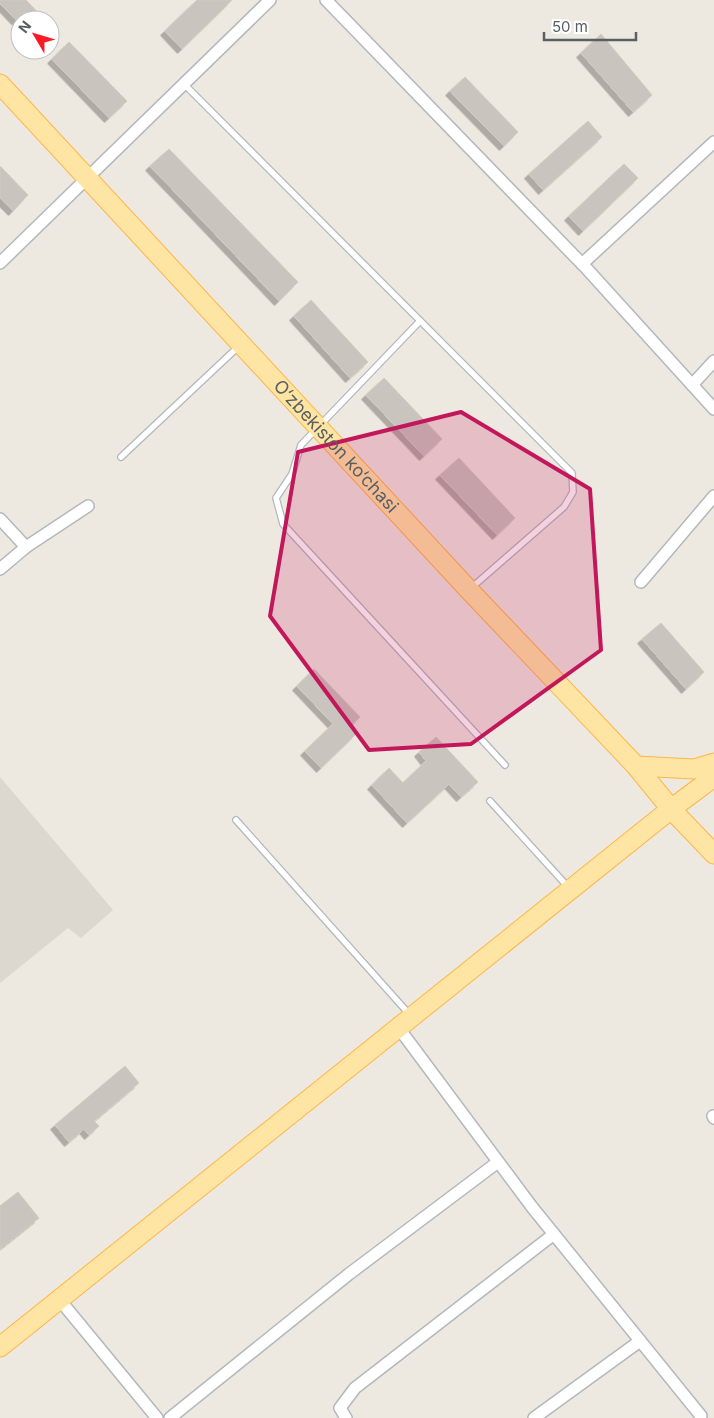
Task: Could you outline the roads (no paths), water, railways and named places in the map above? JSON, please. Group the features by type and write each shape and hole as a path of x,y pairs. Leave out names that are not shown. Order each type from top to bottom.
{"main road":[{"name":"O‘zbekiston ko‘chasi","path":"0,84 469,590 636,766 671,809 714,854"},
{"path":"636,766 694,769 714,763"},
{"path":"0,1347 570,889 714,777"}],"street":[{"path":"0,263 269,0"},
{"path":"326,0 582,264 714,409"},
{"path":"582,264 714,142"},
{"path":"692,385 714,362"},
{"path":"641,582 714,496"},
{"path":"0,569 26,547 88,506"},
{"path":"0,518 26,547"},
{"path":"405,1022 498,1162 699,1417"},
{"path":"170,1418 349,1274 498,1162"},
{"path":"346,1418 340,1408 355,1388 554,1234"},
{"path":"59,1299 156,1418"},
{"path":"534,1418 640,1341"}],"lane":[{"path":"184,84 572,473 574,492 564,507 469,590"},
{"path":"420,321 301,445 292,474 276,498 282,524 505,765"},
{"path":"122,457 241,344"},
{"path":"490,800 570,889"},
{"path":"236,820 405,1022"}]}
